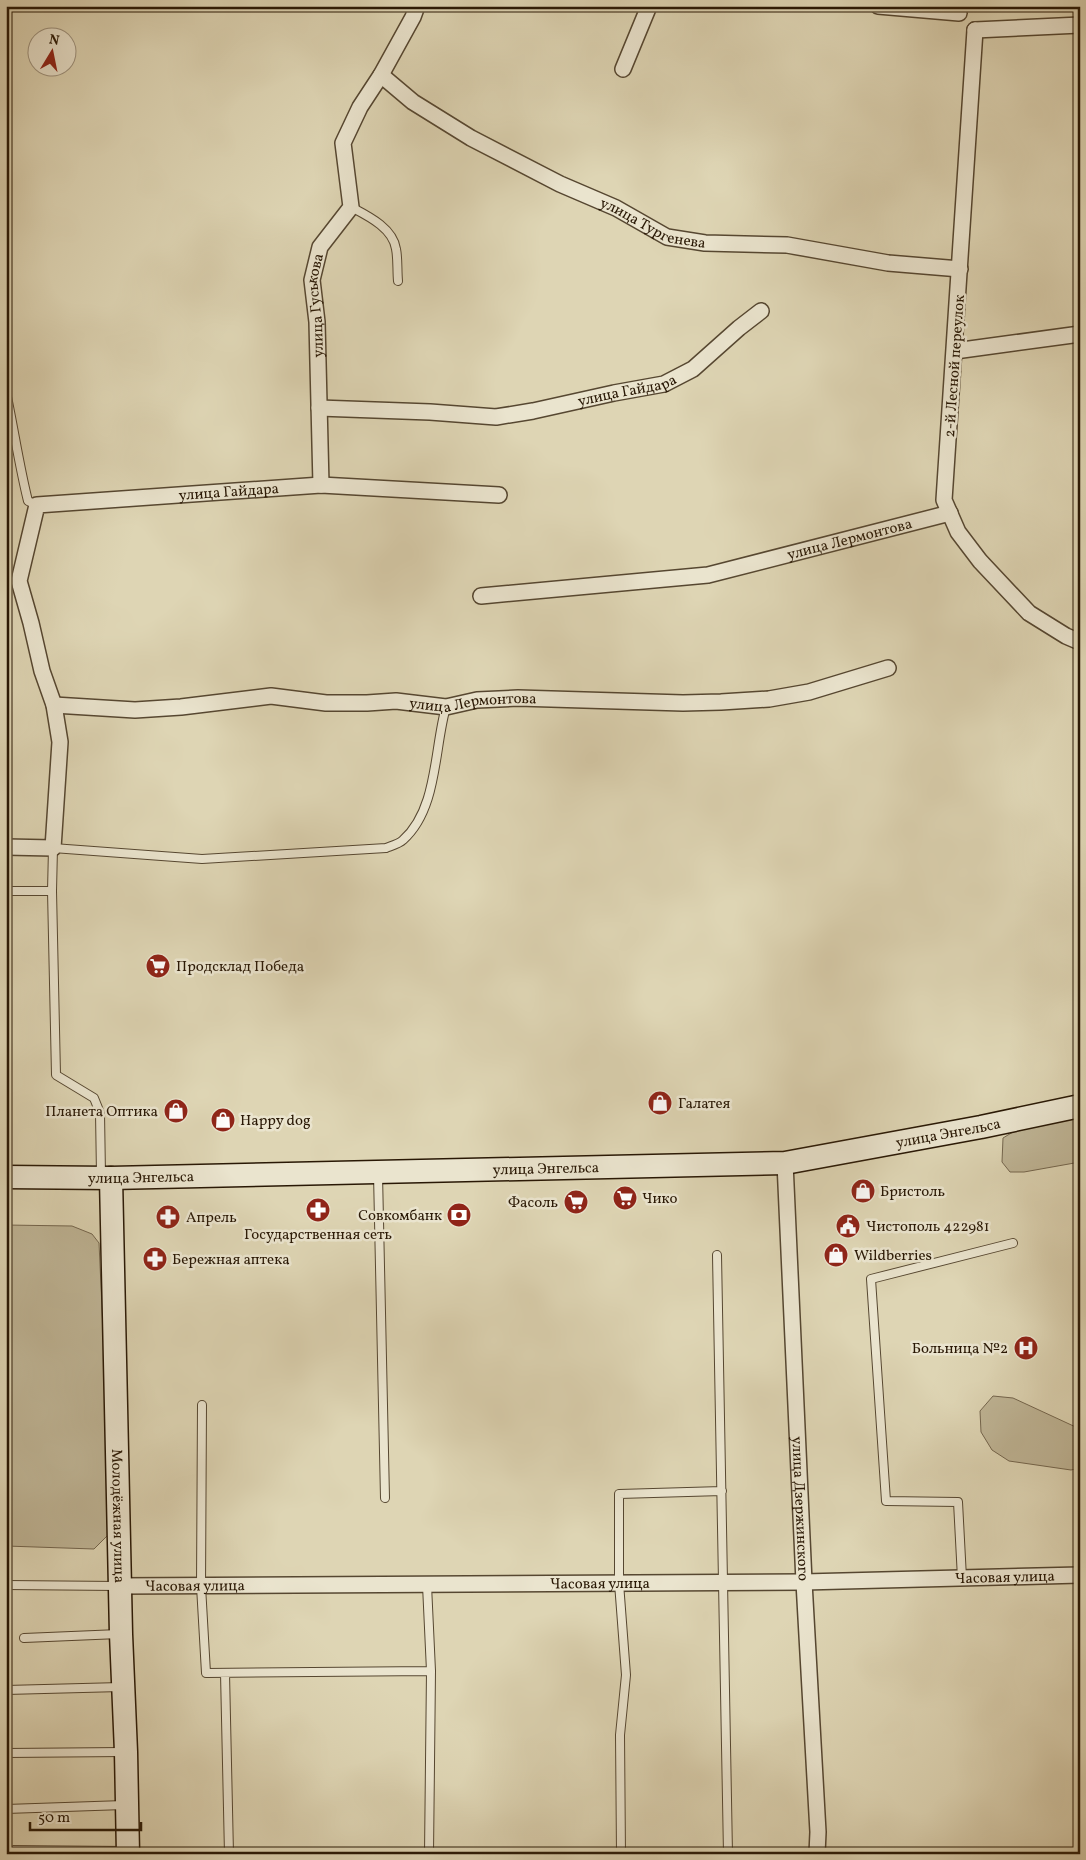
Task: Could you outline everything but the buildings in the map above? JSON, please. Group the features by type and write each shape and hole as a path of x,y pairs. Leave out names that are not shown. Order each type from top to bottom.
{"main road":[{"name":"улица Энгельса","path":"6,1177 106,1177 785,1163 1080,1106"},
{"name":"Молодёжная улица","path":"106,1177 128,1852"}],"street":[{"path":"351,207 343,143 360,107 413,18 417,6"},
{"path":"623,69 649,6"},
{"path":"878,6 959,9 974,30 1080,25"},
{"name":"2-й Лесной переулок","path":"974,30 944,500 958,532 980,560 1029,613 1080,642"},
{"name":"улица Тургенева","path":"380,75 413,102 471,138 560,184 616,208 667,237 705,243 787,245 888,263 960,269"},
{"name":"улица Гуськова","path":"321,485 317,322 312,280 320,248 351,207"},
{"name":"улица Гайдара","path":"320,408 430,412 496,417 664,384 693,369 761,311"},
{"path":"955,351 1080,334"},
{"name":"улица Гайдара","path":"37,505 321,485 499,495"},
{"path":"6,847 53,848 60,742 54,705 42,671 19,581 37,505"},
{"name":"улица Лермонтова","path":"481,596 708,575 950,513"},
{"path":"6,571 19,581"},
{"name":"улица Лермонтова","path":"54,705 135,710 181,707 271,696 326,703 396,701 446,707 477,700 518,698 683,703 769,699 809,692 888,668"},
{"name":"улица Дзержинского","path":"785,1163 804,1582 818,1832 817,1854"},
{"name":"Часовая улица","path":"120,1586 804,1582 1080,1575"}],"lane":[{"path":"351,207 372,218 388,231 396,246 398,281"},
{"path":"6,392 16,437 20,470 28,501 37,505"},
{"path":"106,1177 100,1114 94,1098 56,1075 52,891 53,848 202,859 386,848 402,842 414,828 422,810 434,772 441,725 446,707"},
{"path":"6,891 52,891"},
{"path":"378,1172 386,1498"},
{"path":"962,1578 958,1502 886,1501 871,1279 1013,1243"},
{"path":"717,1255 728,1854"},
{"path":"202,1404 202,1586 206,1673 431,1671"},
{"path":"621,1854 620,1735 626,1675 619,1583 619,1494 722,1491"},
{"path":"427,1584 431,1671 429,1854"},
{"path":"6,1585 120,1586"},
{"path":"24,1638 121,1634"},
{"path":"225,1673 229,1854"},
{"path":"6,1690 122,1687"},
{"path":"6,1754 126,1752"},
{"path":"6,1809 126,1805"},
{"path":"7,1850 128,1852"}],"shaded area":[{"path":"1080,1116 1080,1162 1024,1172 1010,1172 1002,1162 1003,1138 1013,1132"},
{"path":"6,1225 72,1226 92,1234 99,1243 112,1523 109,1534 94,1549 6,1546"},
{"path":"993,1396 1013,1398 1080,1429 1080,1468 1071,1470 1009,1461 992,1450 981,1432 980,1411"}],"place":[{"name":"Продсклад Победа","path":"158,966"},
{"name":"Галатея","path":"660,1103"},
{"name":"Планета Оптика","path":"176,1111"},
{"name":"Happy dog","path":"223,1120"},
{"name":"Бристоль","path":"863,1191"},
{"name":"Чико","path":"625,1198"},
{"name":"Фасоль","path":"576,1202"},
{"name":"Государственная сеть","path":"318,1210"},
{"name":"Совкомбанк","path":"459,1215"},
{"name":"Апрель","path":"168,1217"},
{"name":"Чистополь 422981","path":"848,1226"},
{"name":"Wildberries","path":"836,1255"},
{"name":"Бережная аптека","path":"155,1259"},
{"name":"Больница №2","path":"1026,1348"}]}
